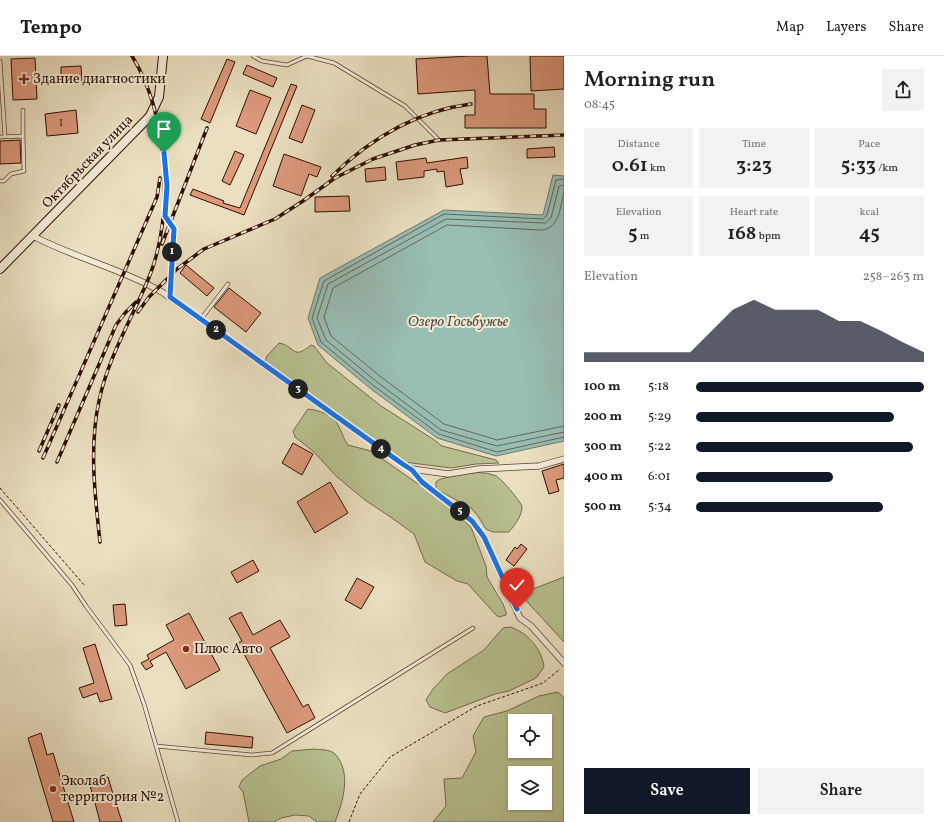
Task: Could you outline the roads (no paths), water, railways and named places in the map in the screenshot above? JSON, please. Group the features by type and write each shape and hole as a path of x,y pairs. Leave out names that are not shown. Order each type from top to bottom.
{"street":[{"name":"Октябрьская улица","path":"0,269 150,116 159,97 163,56"},
{"path":"33,236 52,246 143,281 170,297 412,470 422,482 472,521 484,537 520,618 531,626 564,665"},
{"path":"412,470 448,474 479,469 539,466 564,459"}],"lane":[{"path":"253,56 262,61 287,65 308,56 334,63 405,106 439,140"},
{"path":"0,61 5,137"},
{"path":"0,181 4,181 11,174 24,171 23,110"},
{"path":"0,137 23,136"},
{"path":"201,319 228,284"},
{"path":"0,500 72,585 130,665 144,704 178,822"},
{"path":"156,746 252,756 272,753 473,628"}],"water":[{"name":"Озеро Госьбужье","path":"553,175 564,176 564,441 496,456 437,438 371,389 318,345 308,318 320,278 444,210 543,215"}],"railway":[{"path":"100,542 94,472 94,436 99,401 108,369 150,275 158,250 164,193 164,164 160,134 144,79 132,56"},
{"path":"332,176 347,162 379,138 396,128 432,113 471,104"},
{"path":"162,244 207,128"},
{"path":"138,312 149,297 177,269 204,249 275,219 335,178 373,159 415,145 439,140 564,135"},
{"path":"43,458 157,197 160,178"},
{"path":"57,462 116,325 136,302"},
{"path":"39,451 59,405"}],"place":[{"name":"Здание диагностики","path":"24,79"},
{"name":"Плюс Авто","path":"186,649"},
{"name":"Эколаб территория №2","path":"53,789"}]}
